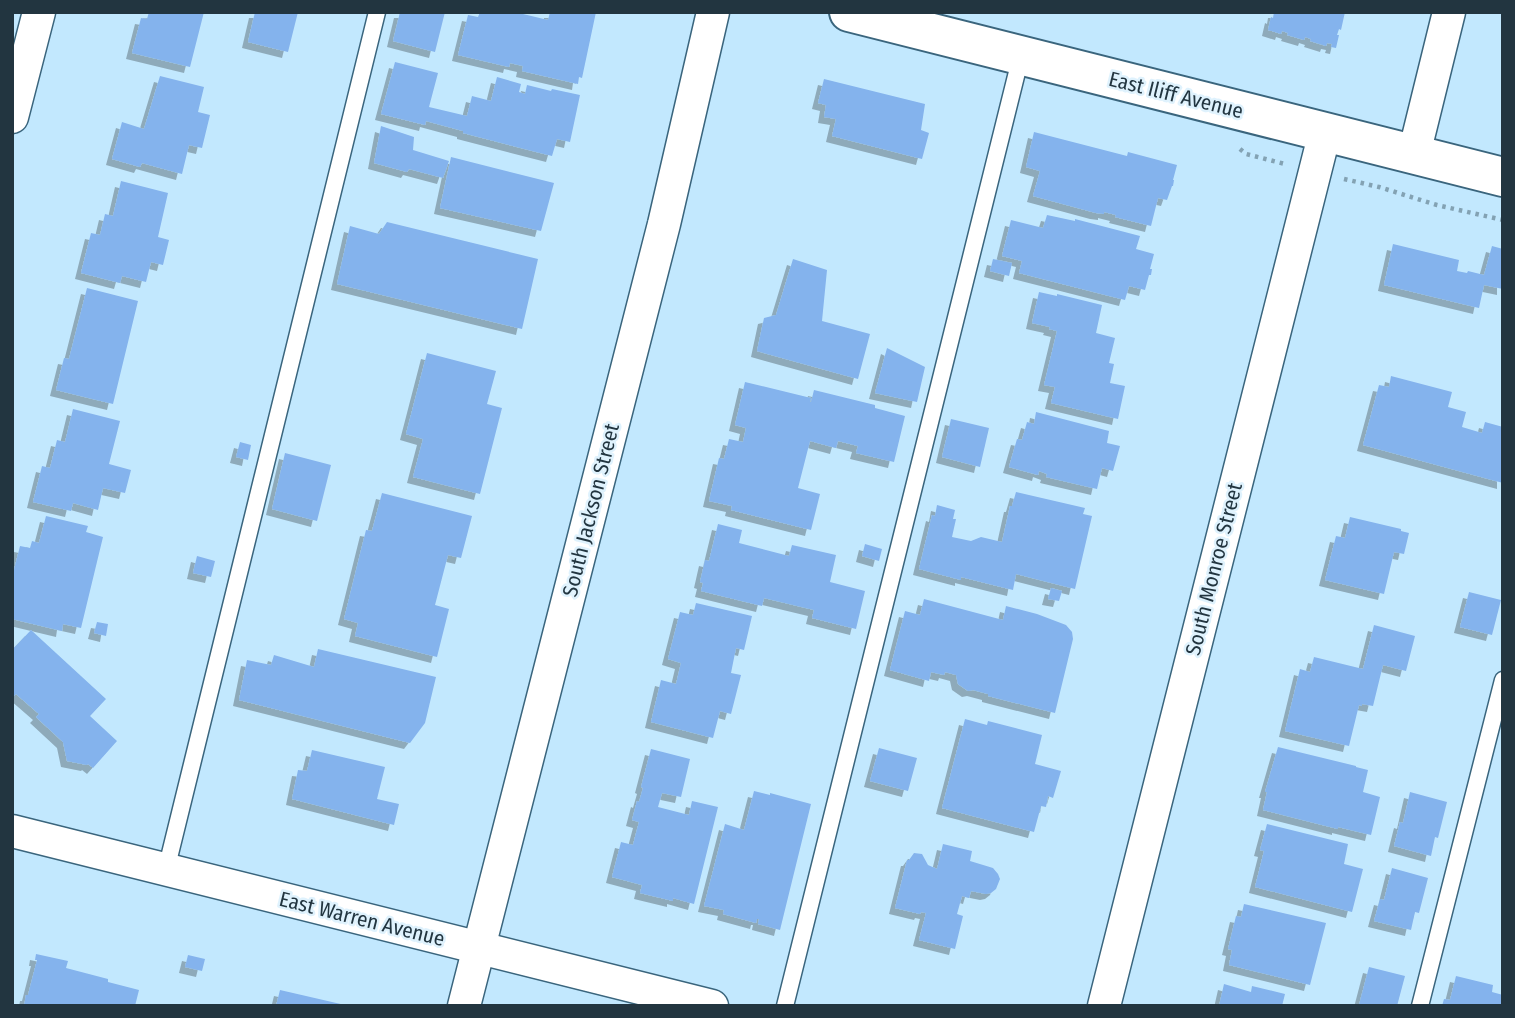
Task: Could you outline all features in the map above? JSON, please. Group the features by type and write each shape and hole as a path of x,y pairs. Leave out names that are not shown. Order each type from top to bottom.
{"street":[{"path":"12,117 39,12"},
{"name":"South Jackson Street","path":"464,1006 664,224 713,12"},
{"path":"1415,154 1449,12"},
{"name":"East Iliff Avenue","path":"854,13 1503,177"},
{"name":"South Monroe Street","path":"1104,1006 1325,132"},
{"name":"East Warren Avenue","path":"12,831 712,1006"}],"lane":[{"path":"166,870 377,12"},
{"path":"785,1006 1021,55"},
{"path":"1420,1006 1503,680"}],"path":[{"path":"1338,178 1503,220"}],"building":[{"path":"149,12 204,12 190,67 132,53 141,18 147,19"},
{"path":"255,12 298,12 288,52 248,42"},
{"path":"400,12 445,12 435,52 393,41"},
{"path":"480,12 524,12 523,14 548,20 550,12 596,12 582,78 579,77 578,84 522,71 523,66 510,63 509,67 458,55 468,15 478,17"},
{"path":"1274,12 1345,12 1341,30 1339,29 1337,35 1336,48 1331,47 1332,44 1327,43 1326,46 1305,37 1304,40 1282,31 1281,34 1268,30"},
{"path":"395,62 438,73 429,107 467,116 472,96 491,101 497,77 521,84 519,92 525,94 527,85 580,95 570,142 557,139 552,156 426,121 425,125 381,114"},
{"path":"160,76 204,87 198,112 210,115 202,148 189,145 182,174 142,163 140,167 112,159 122,122 144,129"},
{"path":"824,79 925,104 921,130 929,133 922,159 832,136 836,119 824,117 826,105 818,103"},
{"path":"381,126 414,137 413,150 449,161 443,178 374,163"},
{"path":"1034,132 1127,156 1128,152 1177,165 1173,186 1167,200 1158,198 1151,226 1033,196 1040,171 1026,167"},
{"path":"451,157 554,183 541,231 440,208"},
{"path":"121,181 168,193 158,237 169,240 163,265 151,262 146,282 122,276 120,283 81,273 91,233 100,235 105,214 113,216"},
{"path":"1047,215 1075,219 1140,236 1136,249 1154,254 1151,275 1145,290 1129,286 1125,300 1019,273 1022,261 1002,256 1011,220 1043,228"},
{"path":"387,222 538,259 522,329 337,284 350,226 379,234"},
{"path":"1393,244 1459,260 1457,271 1484,275 1492,246 1503,249 1503,289 1484,285 1479,308 1384,285"},
{"path":"793,259 827,270 822,321 870,334 858,379 757,351 764,318 776,315"},
{"path":"993,259 1012,263 1009,276 990,271"},
{"path":"87,288 138,301 113,404 56,390 64,358 69,359"},
{"path":"1039,292 1102,305 1096,333 1115,338 1109,363 1114,364 1110,383 1125,386 1118,419 1051,403 1055,387 1044,385 1057,331 1032,323"},
{"path":"887,348 925,367 917,402 875,393"},
{"path":"427,353 496,371 487,404 502,408 480,494 413,477 423,439 406,434"},
{"path":"1391,376 1452,392 1448,407 1466,412 1462,427 1482,433 1485,422 1503,427 1503,483 1363,445 1379,385 1389,387"},
{"path":"745,382 811,398 810,402 814,390 875,405 875,408 905,416 894,462 856,453 858,446 838,441 836,448 810,441 798,488 820,494 811,530 731,510 732,506 709,501 719,458 724,459 729,439 743,442 746,428 735,425"},
{"path":"73,409 120,421 109,464 131,470 125,493 103,488 98,510 73,503 71,511 33,502 42,466 50,468 57,440 65,442"},
{"path":"1036,412 1109,431 1107,443 1120,446 1113,471 1102,468 1097,489 1046,477 1047,474 1039,471 1038,475 1009,467 1017,439 1022,440 1027,422 1034,424"},
{"path":"951,419 989,428 980,467 942,457"},
{"path":"240,442 251,445 248,460 236,457"},
{"path":"285,453 331,465 317,521 272,509"},
{"path":"1016,492 1085,508 1083,514 1092,516 1075,589 1016,574 1013,590 919,569 932,515 935,516 937,505 955,510 952,537 971,541 981,537 1002,542"},
{"path":"382,493 472,516 461,558 448,555 435,605 449,609 437,657 355,636 358,623 344,619 366,530 372,531"},
{"path":"46,516 88,526 86,532 103,537 81,628 63,624 62,631 12,619 12,578 20,546 30,548 32,541 39,543"},
{"path":"1350,517 1409,533 1404,554 1394,552 1384,594 1325,580 1336,536 1345,538"},
{"path":"718,524 742,530 739,543 789,556 792,545 836,555 830,582 865,591 856,629 812,618 814,610 764,598 762,606 701,591 703,583 700,582 705,560 709,561"},
{"path":"865,544 882,549 879,561 862,556"},
{"path":"197,556 215,561 211,577 193,573"},
{"path":"1051,588 1062,591 1059,601 1048,599"},
{"path":"1469,592 1501,600 1492,635 1460,627"},
{"path":"924,599 1003,620 1006,606 1066,625 1072,632 1073,639 1055,713 973,690 968,691 958,684 956,675 945,672 944,675 931,672 929,681 890,670 905,611 920,615"},
{"path":"696,603 752,616 744,650 736,648 731,673 741,675 731,714 720,711 713,738 651,722 661,680 676,684 681,663 668,659 680,612 693,615"},
{"path":"97,622 108,624 106,636 94,633"},
{"path":"1374,625 1415,636 1406,671 1383,665 1373,706 1359,705 1349,746 1285,731 1300,669 1310,672 1314,657 1363,669"},
{"path":"31,630 106,699 90,716 117,741 93,768 88,764 67,761 63,742 36,717 39,714 16,694 12,698 12,650"},
{"path":"318,649 436,677 425,723 410,743 239,700 247,660 271,665 274,655 314,667"},
{"path":"965,719 987,725 988,721 1042,735 1035,764 1061,771 1053,798 1048,796 1046,807 1041,806 1034,832 942,808"},
{"path":"1278,747 1368,770 1363,792 1380,797 1371,835 1263,810 1265,792"},
{"path":"879,748 917,758 908,791 870,781"},
{"path":"651,749 690,759 681,797 662,793 658,807 689,815 692,801 718,807 694,904 640,893 642,885 612,877 621,842 633,845 639,822 632,820 643,788 641,787"},
{"path":"312,750 385,767 377,799 399,804 394,825 292,799 298,770 307,771"},
{"path":"754,791 811,804 780,930 758,924 759,919 756,923 723,914 724,910 704,906 725,824 744,830"},
{"path":"1410,792 1447,802 1431,856 1394,846"},
{"path":"1267,824 1348,844 1344,864 1363,869 1352,912 1255,887 1264,851 1260,850"},
{"path":"943,844 972,851 970,861 993,868 1000,879 991,893 971,891 969,898 962,896 957,914 963,916 955,949 919,940 926,913 895,908 907,860 914,853 922,854 928,865 937,869"},
{"path":"1392,868 1428,878 1419,913 1415,912 1411,930 1374,921 1380,899 1384,900"},
{"path":"1244,904 1326,923 1310,985 1229,965 1232,950 1228,949 1236,916 1241,917"},
{"path":"36,954 68,961 66,968 139,990 135,1006 24,1006 37,960"},
{"path":"188,955 205,959 202,971 185,967"},
{"path":"1369,967 1405,976 1397,1006 1359,1005"},
{"path":"1456,976 1493,985 1492,992 1503,995 1503,1006 1442,1006 1444,999 1450,1000"},
{"path":"1224,984 1251,992 1252,986 1285,994 1282,1006 1219,1006"},
{"path":"280,990 345,1005 345,1006 276,1006"}]}
